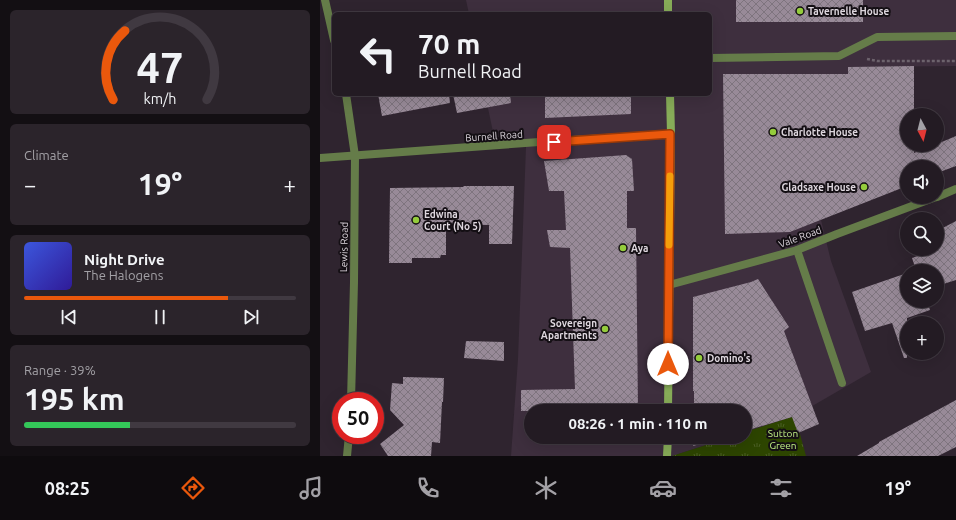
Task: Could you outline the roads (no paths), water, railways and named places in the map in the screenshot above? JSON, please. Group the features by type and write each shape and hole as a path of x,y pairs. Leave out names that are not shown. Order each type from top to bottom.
{"main road":[{"path":"668,0 668,12"},
{"path":"668,404 670,96"},
{"path":"667,456 668,444"}],"street":[{"path":"325,0 332,31"},
{"path":"712,58 839,56 877,37 956,36"},
{"name":"Lewis Road","path":"346,96 355,156 351,392"},
{"name":"Burnell Road","path":"320,158 670,134"},
{"name":"Vale Road","path":"944,194 956,189"},
{"name":"Vale Road","path":"669,285 797,250 917,204"},
{"path":"797,250 842,383"},
{"path":"347,456 348,444"}],"place":[{"name":"Tavernelle House","path":"800,11"},
{"name":"Charlotte House","path":"773,132"},
{"name":"Gladsaxe House","path":"864,187"},
{"name":"Edwina Court (No 5)","path":"416,220"},
{"name":"Aya","path":"623,248"},
{"name":"Sovereign Apartments","path":"605,329"},
{"name":"Domino's","path":"699,358"}],"park label":[{"name":"Sutton Green","path":"783,438"}]}
